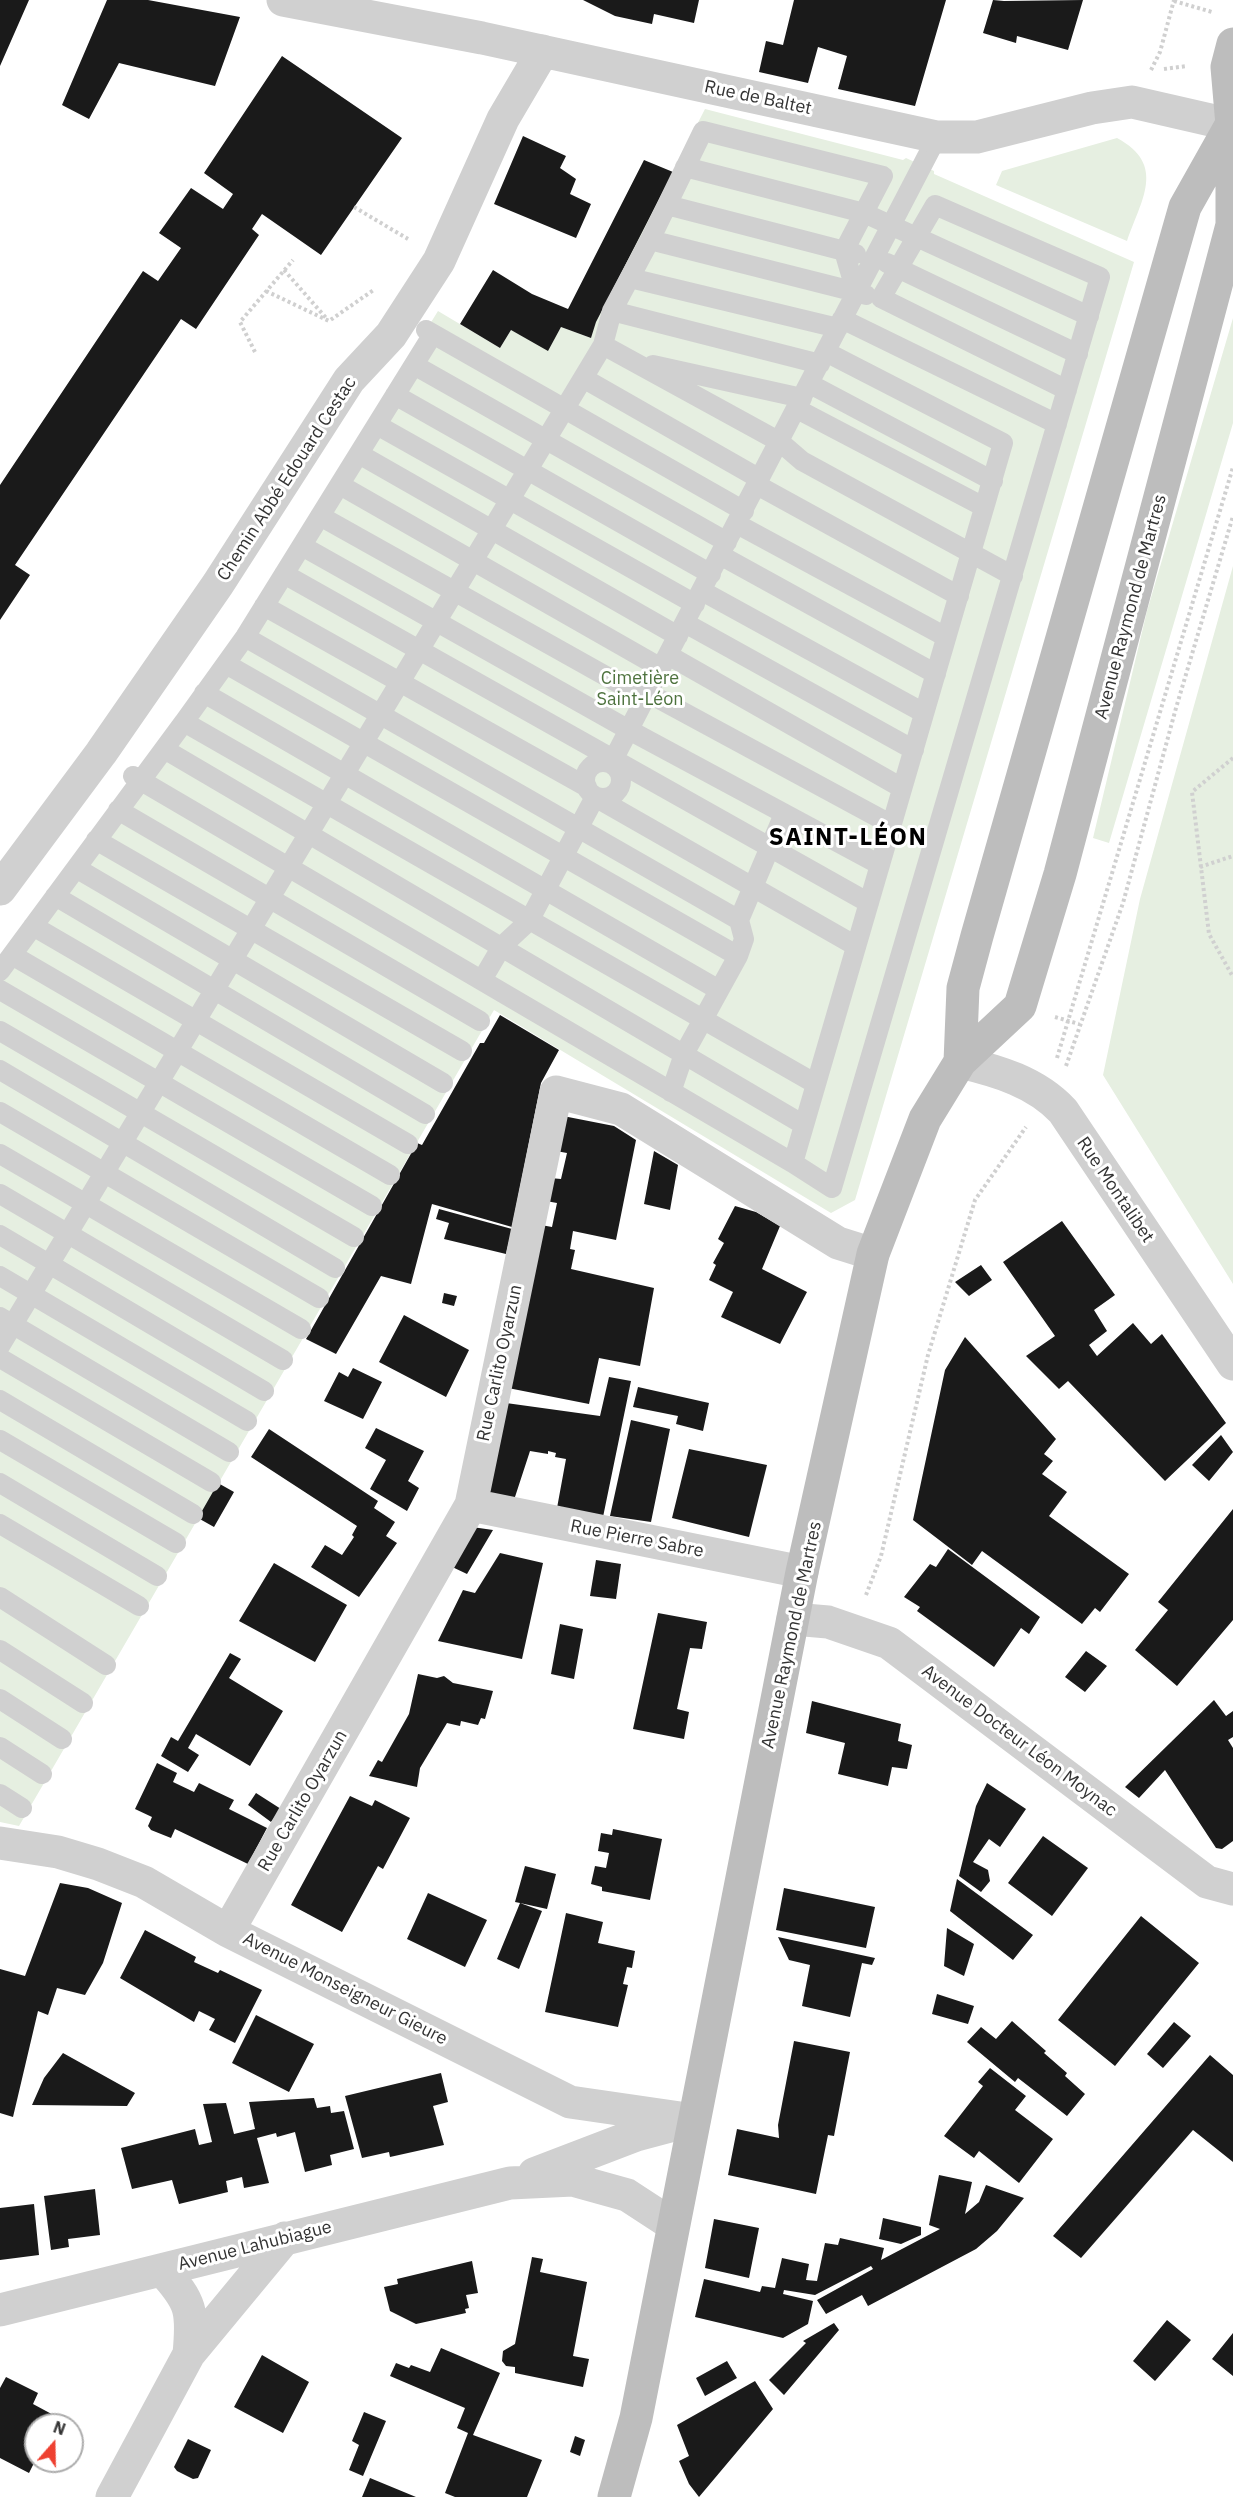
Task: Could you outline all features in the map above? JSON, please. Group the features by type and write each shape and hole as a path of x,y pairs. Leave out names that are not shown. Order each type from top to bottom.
{"main road":[{"name":"Avenue Raymond de Martres","path":"614,2497 636,2418 802,1572 873,1254 925,1119 960,1062 1020,1006 1060,874 1232,225 1232,124 1227,67 1233,44"},
{"name":"Avenue Raymond de Martres","path":"960,1062 963,988 1185,207 1232,124"}],"street":[{"name":"Rue de Baltet","path":"283,0 543,51 937,137 977,137 1092,108 1132,102 1232,124"},
{"name":"Chemin Abbé Edouard Cestac","path":"0,889 101,753 212,593 349,380 391,335 427,280 439,261 503,119 543,51"},
{"name":"Rue Montalibet","path":"960,1062 1056,1082 1063,1111 1233,1364"},
{"name":"Rue Carlito Oyarzun","path":"228,1931 471,1505 556,1092 621,1109 838,1243 873,1254"},
{"name":"Rue Pierre Sabre","path":"471,1505 802,1572"},
{"name":"Avenue Docteur Léon Moynac","path":"793,1619 828,1622 889,1643 1207,1882 1233,1888"},
{"name":"Avenue Monseigneur Gieure","path":"0,1843 58,1852 98,1864 144,1882 228,1931 570,2102 694,2120"},
{"name":"Avenue Lahubiague","path":"0,2310 510,2183 636,2136 694,2120"},
{"name":"Avenue Lahubiague","path":"510,2183 573,2180 627,2195 673,2225"},
{"path":"112,2497 189,2354 285,2238"},
{"path":"162,2270 188,2301 192,2318 189,2354"}],"lane":[{"path":"0,1347 7,1320 31,1294 50,1264 122,1142 159,1082 195,1020 288,866 343,773 584,378 603,345 612,312 703,130 883,176 934,205 1100,277 832,1188 482,980 288,866 136,779"},
{"path":"611,763 937,137"},
{"path":"685,167 864,213 1089,316"},
{"path":"856,292 844,251 883,176"},
{"path":"881,298 934,205"},
{"path":"667,206 899,267 1078,354"},
{"path":"650,240 881,298 1067,390"},
{"path":"630,278 840,324 1057,424"},
{"path":"612,312 823,358 1003,443 793,1164"},
{"path":"390,1175 177,1051 6,963 118,810 136,779 164,749 245,637 414,365 430,332 565,408 740,517 946,637"},
{"path":"603,345 780,442 801,461 1013,576"},
{"path":"631,360 803,397 993,481"},
{"path":"414,365 546,439 724,549 936,675"},
{"path":"584,378 759,482 959,596"},
{"path":"395,395 528,470 702,590"},
{"path":"803,397 984,507"},
{"path":"377,425 510,500 702,590 924,713"},
{"path":"359,454 491,530 914,750"},
{"path":"340,485 473,560 902,788"},
{"path":"320,516 647,696 892,825"},
{"path":"302,546 629,730 880,865"},
{"path":"284,574 611,763 869,903"},
{"path":"264,606 399,681 856,946"},
{"path":"245,637 739,920"},
{"path":"226,664 738,956"},
{"path":"204,693 719,990"},
{"path":"184,722 816,1084"},
{"path":"164,749 804,1125"},
{"path":"482,980 502,946 529,921 578,828 591,792 586,773 592,765 601,762 611,763 618,770 621,779 619,788 612,795 591,792"},
{"path":"118,810 480,1021"},
{"path":"671,1092 684,1054 738,956 744,939 739,920 784,814"},
{"path":"96,840 462,1051"},
{"path":"76,868 443,1083"},
{"path":"55,896 425,1114"},
{"path":"33,926 408,1144"},
{"path":"0,990 372,1206"},
{"path":"0,1031 354,1237"},
{"path":"0,1071 336,1268"},
{"path":"0,1112 319,1298"},
{"path":"0,1154 301,1329"},
{"path":"0,1194 283,1359"},
{"path":"0,1235 264,1391"},
{"path":"0,1276 247,1421"},
{"path":"7,1320 229,1452"},
{"path":"0,1358 211,1482"},
{"path":"0,1400 193,1514"},
{"path":"0,1440 176,1543"},
{"path":"0,1483 157,1576"},
{"path":"0,1524 139,1606"},
{"path":"0,1597 105,1665"},
{"path":"0,1650 83,1703"},
{"path":"0,1699 62,1739"},
{"path":"0,1747 42,1774"},
{"path":"0,1794 22,1808"}],"path":[{"path":"1187,66 1151,71 1160,52 1174,1 1206,10"},
{"path":"354,207 409,240"},
{"path":"255,352 240,322 293,260"},
{"path":"284,270 329,321"},
{"path":"329,321 383,283"},
{"path":"266,291 329,321"},
{"path":"1056,1082 1067,1020 1233,467"},
{"path":"853,1629 881,1556 928,1355 975,1200 1056,1082 1079,1024 1123,903 1176,708 1233,516"},
{"path":"1233,758 1192,792 1209,934 1233,977"},
{"path":"1200,867 1233,856"},
{"path":"1067,1020 1079,1024"}],"green space":[{"name":"Cimetière Saint-Léon","path":"705,109 903,160 906,158 934,171 934,174 1134,262 855,1200 831,1213 494,1010 19,1826 0,1822 0,959 236,637 438,311 500,348 511,330 548,350 561,327 591,338 596,322"},
{"path":"1117,138 1132,148 1142,160 1146,172 1143,198 1127,241 996,185 1002,171"},
{"path":"1233,318 1233,423 1109,843 1093,838 1147,611"},
{"path":"1233,566 1233,1284 1103,1075 1140,899"}],"building":[{"path":"0,0 29,0 0,66"},
{"path":"107,0 148,0 240,17 215,86 119,63 89,119 62,105"},
{"path":"583,0 699,0 694,23 654,14 652,24 615,16"},
{"path":"794,0 946,0 915,106 838,89 847,56 818,47 808,83 759,72 766,41 783,45"},
{"path":"993,0 1083,0 1068,50 1017,36 1016,43 983,33"},
{"path":"282,56 402,138 321,255 262,214 252,229 259,235 196,329 181,319 15,565 30,575 0,620 0,485 143,271 158,281 181,248 159,233 191,188 223,209 233,194 204,173"},
{"path":"523,136 566,156 560,168 576,179 570,194 591,204 576,238 494,204"},
{"path":"644,160 673,172 596,322 591,338 561,327 548,351 511,330 500,348 460,324 493,270 532,294 568,309"},
{"path":"500,1015 559,1050 541,1083 512,1227 432,1204 411,1284 381,1276 336,1354 306,1339 417,1143 422,1145 480,1043 484,1043"},
{"path":"563,1116 614,1126 636,1140 616,1240 573,1231 570,1249 575,1250 571,1269 654,1288 640,1366 599,1358 589,1404 508,1388 541,1225 552,1227 557,1203 546,1201 550,1178 561,1179 567,1153 556,1151"},
{"path":"654,1151 678,1165 670,1210 644,1204"},
{"path":"735,1206 756,1212 780,1226 762,1269 807,1292 780,1344 721,1317 733,1292 709,1280 716,1265 713,1263 724,1243 718,1239"},
{"path":"439,1209 512,1229 506,1254 444,1239 449,1223 436,1219"},
{"path":"1062,1221 1115,1295 1094,1310 1107,1331 1089,1345 1097,1356 1133,1323 1151,1344 1162,1334 1226,1423 1165,1481 1068,1381 1059,1389 1026,1356 1055,1336 1003,1262"},
{"path":"981,1265 992,1280 969,1296 955,1282"},
{"path":"444,1293 457,1296 454,1306 442,1303"},
{"path":"404,1315 469,1350 446,1397 379,1362"},
{"path":"965,1337 1056,1439 1044,1454 1053,1461 1042,1474 1067,1492 1049,1516 1129,1574 1100,1612 1095,1608 1082,1624 982,1551 972,1565 913,1520 945,1370"},
{"path":"353,1368 382,1382 363,1419 324,1401 339,1372 348,1377"},
{"path":"609,1377 631,1381 603,1517 557,1508 566,1459 555,1457 556,1453 548,1451 548,1454 530,1451 514,1500 488,1494 506,1403 600,1416"},
{"path":"638,1387 709,1403 703,1431 676,1424 678,1416 633,1407"},
{"path":"631,1420 670,1429 651,1522 610,1516"},
{"path":"376,1428 424,1451 408,1481 419,1488 407,1511 370,1489 386,1460 365,1448"},
{"path":"269,1429 378,1501 374,1508 395,1522 386,1536 397,1543 359,1597 311,1567 325,1545 342,1555 354,1537 352,1535 357,1526 251,1457"},
{"path":"1221,1435 1233,1452 1209,1481 1192,1465"},
{"path":"689,1449 767,1465 749,1537 672,1518"},
{"path":"218,1483 234,1492 214,1527 198,1518"},
{"path":"1233,1509 1233,1620 1177,1686 1135,1650 1168,1610 1158,1602"},
{"path":"472,1527 493,1530 467,1574 448,1565"},
{"path":"948,1549 1040,1617 1029,1634 1021,1628 994,1667 917,1611 920,1607 904,1597 930,1564 936,1567"},
{"path":"500,1553 543,1563 522,1659 438,1641 463,1590 475,1593"},
{"path":"596,1560 621,1564 616,1599 590,1596"},
{"path":"274,1563 347,1605 315,1662 239,1621"},
{"path":"658,1613 707,1622 702,1649 690,1648 677,1709 689,1712 684,1739 633,1729"},
{"path":"560,1624 583,1629 574,1679 551,1674"},
{"path":"1086,1651 1107,1666 1085,1692 1065,1677"},
{"path":"230,1653 241,1659 229,1678 283,1711 250,1766 196,1734 188,1748 199,1755 188,1772 161,1756 171,1737 178,1741"},
{"path":"418,1674 437,1678 444,1676 453,1683 493,1691 485,1719 481,1718 478,1725 461,1721 460,1726 447,1723 420,1768 417,1787 369,1776 378,1760 382,1762 409,1714"},
{"path":"1214,1700 1226,1716 1233,1711 1233,1737 1228,1740 1233,1748 1233,1841 1222,1849 1216,1848 1165,1770 1139,1798 1125,1787"},
{"path":"812,1701 901,1724 898,1741 912,1745 907,1769 892,1767 888,1786 838,1774 845,1743 806,1733"},
{"path":"157,1763 177,1773 173,1782 194,1792 199,1783 234,1800 229,1809 267,1828 248,1864 175,1829 171,1838 151,1830 148,1826 152,1817 135,1809"},
{"path":"987,1783 1026,1809 1000,1847 989,1839 973,1862 988,1870 990,1881 981,1892 959,1876 976,1806"},
{"path":"256,1793 281,1809 271,1822 248,1805"},
{"path":"350,1796 372,1806 375,1800 410,1818 383,1869 378,1866 342,1932 291,1905"},
{"path":"613,1829 662,1839 650,1900 602,1891 602,1887 591,1884 595,1866 606,1868 609,1853 598,1851 601,1833 612,1835"},
{"path":"1043,1836 1088,1868 1052,1916 1008,1883"},
{"path":"525,1866 556,1874 547,1909 515,1902"},
{"path":"957,1879 1033,1935 1013,1960 950,1911"},
{"path":"60,1883 88,1888 122,1903 103,1963 85,1995 57,1988 48,2015 38,2011 13,2117 0,2113 0,1969 25,1976"},
{"path":"784,1888 875,1907 866,1948 776,1930"},
{"path":"428,1893 487,1920 465,1967 407,1939"},
{"path":"520,1903 542,1911 519,1969 497,1959"},
{"path":"566,1913 603,1922 598,1943 635,1951 632,1968 627,1967 623,1984 628,1985 618,2027 545,2012"},
{"path":"1141,1916 1199,1963 1115,2066 1058,2020"},
{"path":"947,1928 974,1944 964,1976 944,1966"},
{"path":"145,1930 196,1957 194,1962 218,1973 220,1970 262,1990 235,2043 209,2030 215,2019 199,2011 194,2022 120,1978"},
{"path":"778,1937 875,1958 872,1965 862,1963 850,2017 802,2006 810,1965 789,1960"},
{"path":"937,1994 974,2006 968,2024 932,2014"},
{"path":"256,2015 314,2044 289,2092 232,2063"},
{"path":"1012,2021 1046,2051 1044,2053 1067,2073 1065,2076 1085,2094 1067,2116 1018,2078 1015,2082 967,2042 981,2027 996,2039"},
{"path":"1174,2022 1191,2036 1163,2068 1147,2054"},
{"path":"794,2041 850,2052 834,2136 828,2135 816,2194 728,2175 737,2129 779,2138 778,2125"},
{"path":"63,2053 135,2093 127,2106 32,2105 44,2078"},
{"path":"1210,2055 1233,2075 1233,2162 1193,2130 1081,2258 1053,2236"},
{"path":"990,2068 1026,2096 1015,2110 1053,2139 1019,2183 979,2151 974,2158 944,2136 983,2086 978,2082"},
{"path":"441,2073 448,2102 433,2106 444,2145 390,2157 389,2152 362,2158 345,2096"},
{"path":"314,2098 317,2108 330,2106 331,2113 344,2111 354,2149 330,2155 332,2165 305,2172 295,2132 277,2137 276,2133 257,2138 269,2183 244,2188 242,2177 226,2181 228,2192 179,2204 172,2180 132,2189 121,2148 195,2129 199,2145 212,2142 203,2104 226,2103 234,2134 255,2129 249,2102"},
{"path":"939,2175 972,2182 965,2214 979,2202 986,2185 1024,2198 997,2231 976,2249 868,2306 862,2295 826,2314 817,2300 873,2269 871,2266 815,2295 784,2290 783,2294 813,2301 808,2324 783,2338 695,2317 704,2279 760,2292 762,2286 775,2288 782,2258 809,2264 806,2280 817,2281 825,2243 838,2245 840,2238 884,2248 881,2260 940,2229 929,2225"},
{"path":"95,2189 100,2235 68,2239 69,2247 51,2250 44,2196"},
{"path":"34,2204 39,2255 0,2260 0,2208"},
{"path":"883,2218 921,2227 921,2235 901,2244 879,2239"},
{"path":"714,2219 759,2228 749,2278 705,2268"},
{"path":"532,2257 543,2259 540,2272 587,2282 573,2356 589,2359 583,2387 515,2373 515,2367 506,2366 502,2361 503,2351 515,2344"},
{"path":"472,2261 478,2293 466,2295 469,2308 465,2309 466,2313 416,2324 390,2311 384,2287 398,2284 397,2279"},
{"path":"1167,2320 1191,2340 1155,2381 1133,2361"},
{"path":"834,2323 839,2330 784,2395 769,2380 806,2343 803,2341"},
{"path":"1233,2333 1233,2376 1212,2359"},
{"path":"441,2348 500,2373 473,2435 542,2460 527,2497 455,2497 445,2493 468,2433 457,2428 465,2408 390,2376 396,2363 409,2368 411,2365 430,2372"},
{"path":"262,2355 309,2382 283,2433 234,2407"},
{"path":"727,2361 737,2378 705,2396 696,2378"},
{"path":"6,2377 38,2393 33,2404 50,2413 24,2413 24,2470 0,2458 0,2388"},
{"path":"755,2381 773,2409 699,2497 689,2484 679,2461 689,2456 677,2425"},
{"path":"364,2412 386,2421 363,2476 349,2470 359,2445 352,2441"},
{"path":"575,2436 585,2440 580,2456 570,2452"},
{"path":"188,2439 211,2450 198,2478 193,2479 174,2467"},
{"path":"370,2478 416,2497 362,2497"}],"district":[{"name":"SAINT-LÉON","path":"848,838"}]}
